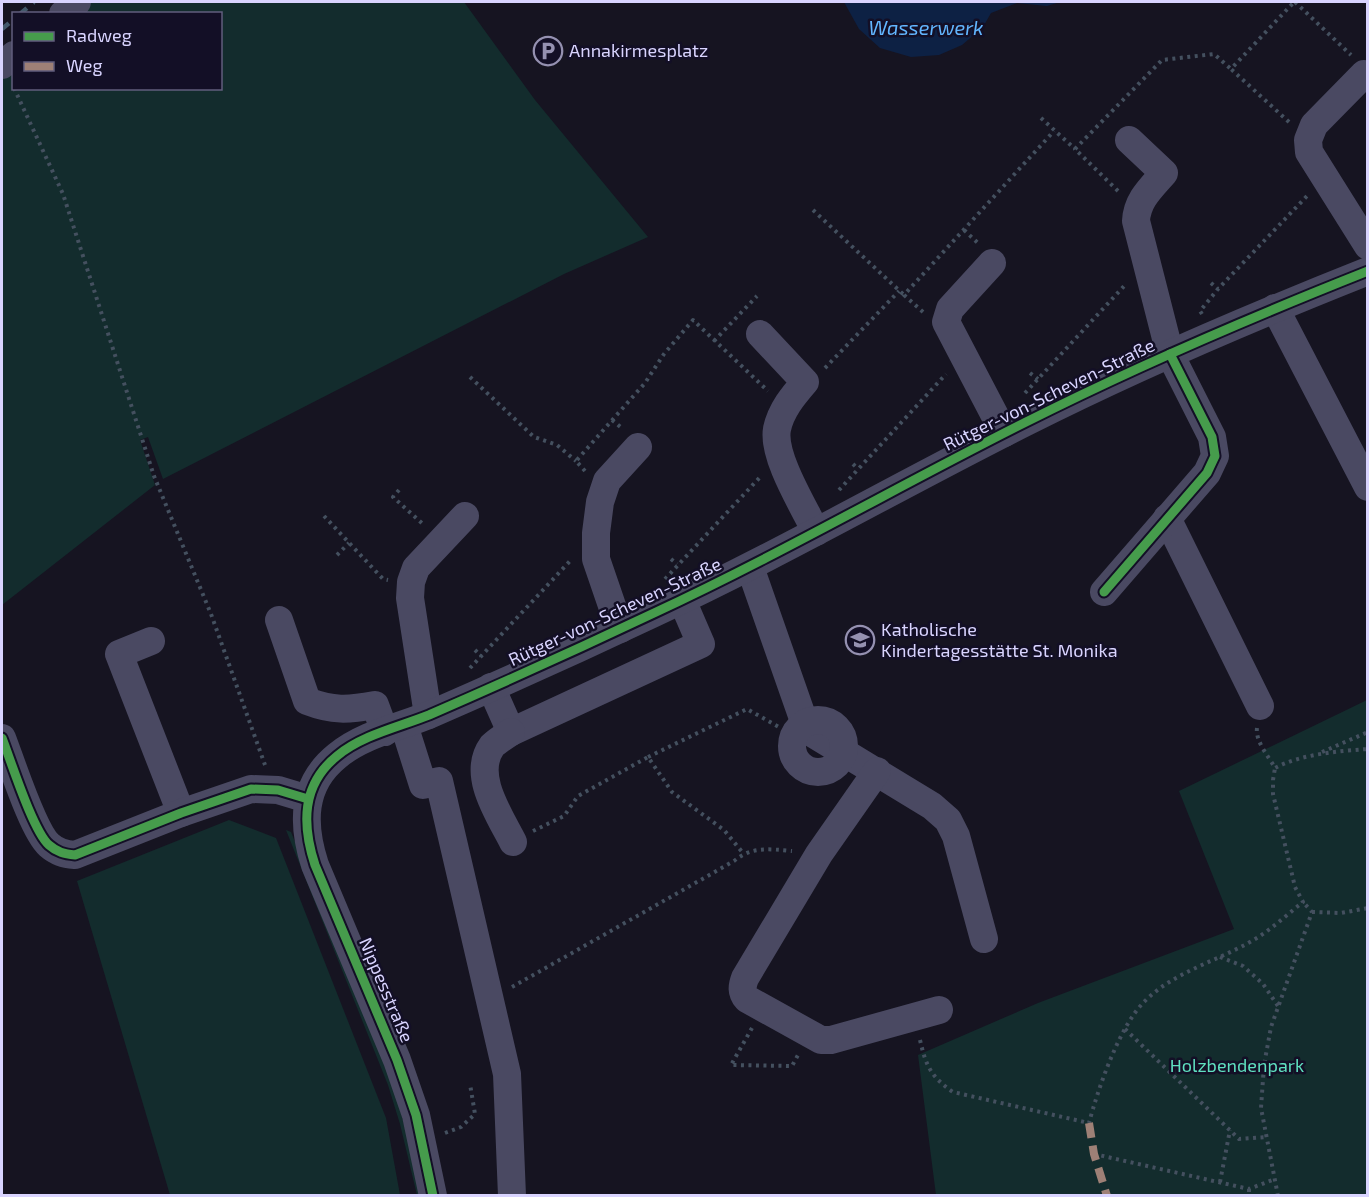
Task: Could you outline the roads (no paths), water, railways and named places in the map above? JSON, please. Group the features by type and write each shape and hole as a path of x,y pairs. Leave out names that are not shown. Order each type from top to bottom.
{"street":[{"path":"65,12 77,2"},
{"path":"1364,74 1314,125 1308,140 1309,152 1368,246"},
{"path":"1130,140 1164,173 1142,198 1136,209 1136,221 1170,354"},
{"path":"992,263 950,309 946,322 1004,433"},
{"name":"Rütger-von-Scheven-Straße","path":"308,799 319,776 338,754 364,740 483,691 621,629 750,567 1030,420 1212,334 1368,271"},
{"path":"1275,308 1368,487"},
{"path":"760,334 805,382 786,408 777,429 777,443 780,457 816,532"},
{"name":"Rütger-von-Scheven-Straße","path":"1104,592 1207,473 1215,456 1212,437 1170,354"},
{"path":"621,629 596,559 596,533 603,490 607,481 638,447"},
{"path":"465,516 416,568 411,582 406,724 423,785 439,781 507,1074 512,1196"},
{"path":"1167,518 1260,706"},
{"path":"750,567 799,729 792,750 795,760 802,768 822,773 832,769 840,762 844,753 844,742 841,732 834,724 824,720 814,720 799,729"},
{"path":"513,842 489,793 484,768 492,746 511,732 701,644 677,602"},
{"path":"279,620 307,701 325,708 347,710 375,705 406,724"},
{"path":"151,641 119,654 181,813"},
{"path":"483,691 511,732"},
{"path":"2,738 36,824 47,843 61,853 75,855 181,813 251,789 271,789 308,799"},
{"path":"844,753 932,806 948,820 956,836 984,939"},
{"path":"877,771 819,854 745,978 742,994 747,999 821,1040 842,1039 926,1013"},
{"name":"Nippesstraße","path":"308,799 305,818 308,844 397,1060 416,1115 433,1196"}],"water":[{"name":"Wasserwerk","path":"844,2 1060,2 1047,6 1017,3 991,13 983,27 962,45 939,55 911,57 880,48 859,29"}],"railway":[{"path":"22,12 34,2"},
{"path":"2,29 12,21"}],"place":[{"name":"Annakirmesplatz","path":"548,51"},
{"name":"Katholische Kindertagesstätte St. Monika","path":"860,640"}],"park label":[{"name":"Holzbendenpark","path":"1237,1066"}]}
